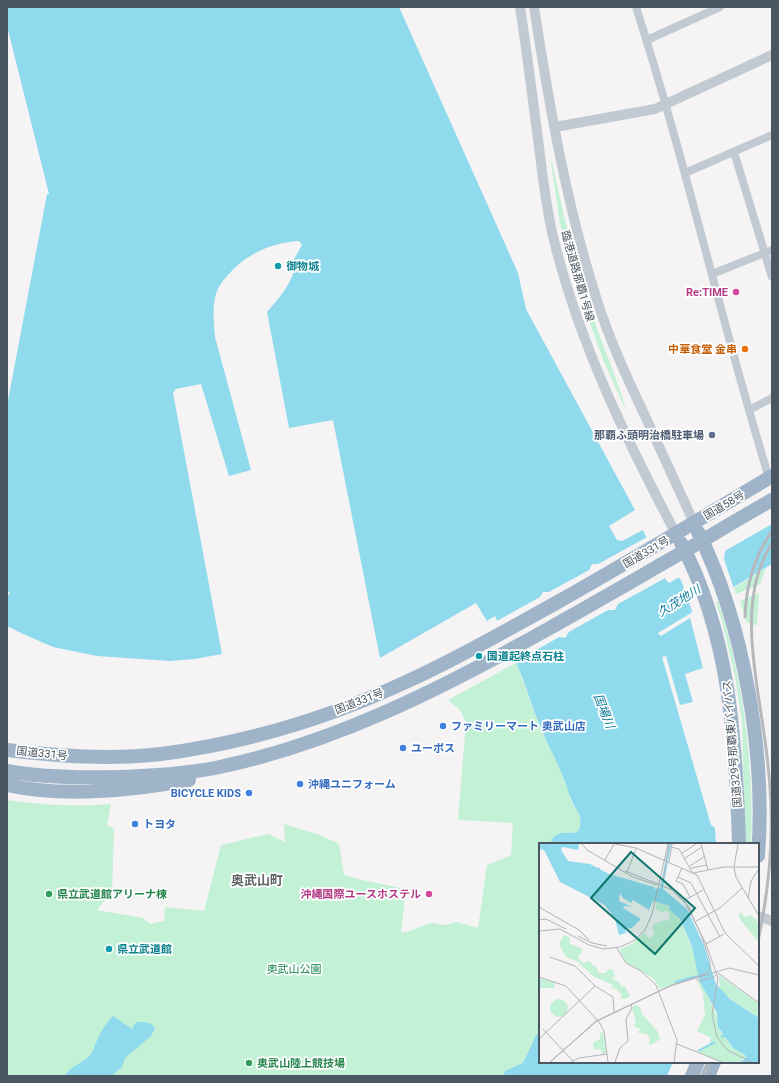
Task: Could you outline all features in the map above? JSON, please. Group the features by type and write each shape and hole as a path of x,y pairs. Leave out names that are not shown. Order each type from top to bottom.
{"highway":[{"name":"国道58号","path":"676,534 771,477"},
{"name":"国道58号","path":"685,550 772,500"},
{"name":"国道329号那覇東バイパス","path":"694,523 709,555 723,595 741,659 752,716 758,778 760,806 759,843"},
{"name":"国道331号","path":"7,750 78,756 120,757 160,754 202,748 255,736 313,718 407,682 452,660 676,534"},
{"name":"国道329号那覇東バイパス","path":"676,534 692,565 708,605 718,642 728,691 733,733 739,843"},
{"name":"国道331号","path":"7,771 36,775 87,778 142,776 213,768 268,755 321,738 367,720 459,677 506,652 685,550"},
{"name":"国道331号","path":"7,785 57,791 146,788 192,780 213,768"},
{"path":"692,1076 698,1063"},
{"path":"708,1076 714,1063"}],"street":[{"name":"臨港道路那覇1号線","path":"520,7 548,208 569,295 590,353 608,396 676,534"},
{"name":"臨港道路那覇1号線","path":"534,7 555,127 579,236 601,312 628,379 694,523"},
{"path":"636,7 686,174 749,410 771,477"},
{"path":"698,7 701,16"},
{"path":"647,40 720,7"},
{"path":"555,127 655,108 772,55"},
{"path":"686,174 772,135"},
{"path":"734,152 768,252 772,277"},
{"path":"712,274 768,252"},
{"path":"749,410 772,398"},
{"path":"759,916 772,921"}],"green space":[{"path":"551,162 586,298 618,384 627,413 604,362 575,282 560,223"},
{"path":"766,568 760,584 736,594 734,588"},
{"path":"759,593 757,624 752,626 746,621 740,601"},
{"path":"718,601 727,630 745,721 751,783 751,843 745,843 742,721 735,676 716,602"},
{"name":"奥武山公園","path":"516,663 538,722 563,776 571,801 580,818 580,826 575,832 557,835 553,838 550,843 539,843 539,1034 536,1035 523,1063 503,1076 7,1076 7,800 59,805 111,804 107,825 114,829 112,891 97,910 143,918 150,924 164,921 165,907 204,911 221,845 268,834 285,842 284,824 320,835 339,844 344,875 406,889 401,932 407,932 433,923 444,925 457,922 478,928 487,865 511,855 513,823 458,820 466,723 460,710 448,700"}],"water":[{"path":"7,7 399,7 518,273 526,309 635,510 609,526 617,540 622,541 643,530 666,580 669,583 772,524 772,564 658,633 661,636 690,618 703,668 685,674 693,702 680,705 666,656 662,657 711,825 715,828 716,843 550,843 557,834 571,833 578,830 580,826 580,818 570,797 563,776 545,738 519,669 495,616 487,621 476,603 380,658 333,420 289,428 267,312 284,292 293,274 295,268 292,263 302,245 299,241 268,247 250,256 234,268 225,278 216,294 214,305 215,337 251,470 229,476 201,384 176,389 173,393 222,654 195,659 169,661 97,656 53,647 7,626 7,597 10,593 7,590 7,406 47,194 49,194 7,26"},
{"path":"113,1016 132,1029 136,1022 149,1023 155,1028 151,1036 125,1058 122,1067 112,1076 65,1076 70,1069 85,1060 92,1053 101,1032"},
{"path":"539,1034 539,1063 673,1063 667,1076 503,1076 505,1071 523,1063 536,1035"}],"pier":[{"path":"649,536 667,577 618,604 615,610 608,610 569,632 565,638 559,637 514,663 495,622 540,597 543,592 549,592 589,570 592,564 598,564"},
{"path":"728,546 724,559 734,589 693,614 681,580 676,575"}],"railway":[{"path":"745,617 747,594 752,572 760,551 772,531"},
{"path":"759,936 770,864 771,806 767,752 753,655 752,617 753,598 757,579 763,561 772,543"},
{"path":"703,1076 710,1063"}],"place":[{"name":"御物城","path":"278,266"},
{"name":"Re:TIME","path":"736,292"},
{"name":"中華食堂 金串","path":"745,349"},
{"name":"那覇ふ頭明治橋駐車場","path":"712,435"},
{"name":"国道起終点石柱","path":"479,656"},
{"name":"ファミリーマート 奥武山店","path":"443,726"},
{"name":"ユーポス","path":"403,748"},
{"name":"沖縄ユニフォーム","path":"300,784"},
{"name":"BICYCLE KIDS","path":"249,793"},
{"name":"トヨタ","path":"135,824"},
{"name":"県立武道館アリーナ棟","path":"49,894"},
{"name":"沖縄国際ユースホステル","path":"429,894"},
{"name":"県立武道館","path":"109,949"},
{"name":"奥武山陸上競技場","path":"249,1063"}],"district":[{"name":"奥武山町","path":"257,880"}],"water label":[{"name":"久茂地川","path":"679,601"},
{"name":"国場川","path":"604,711"}]}
